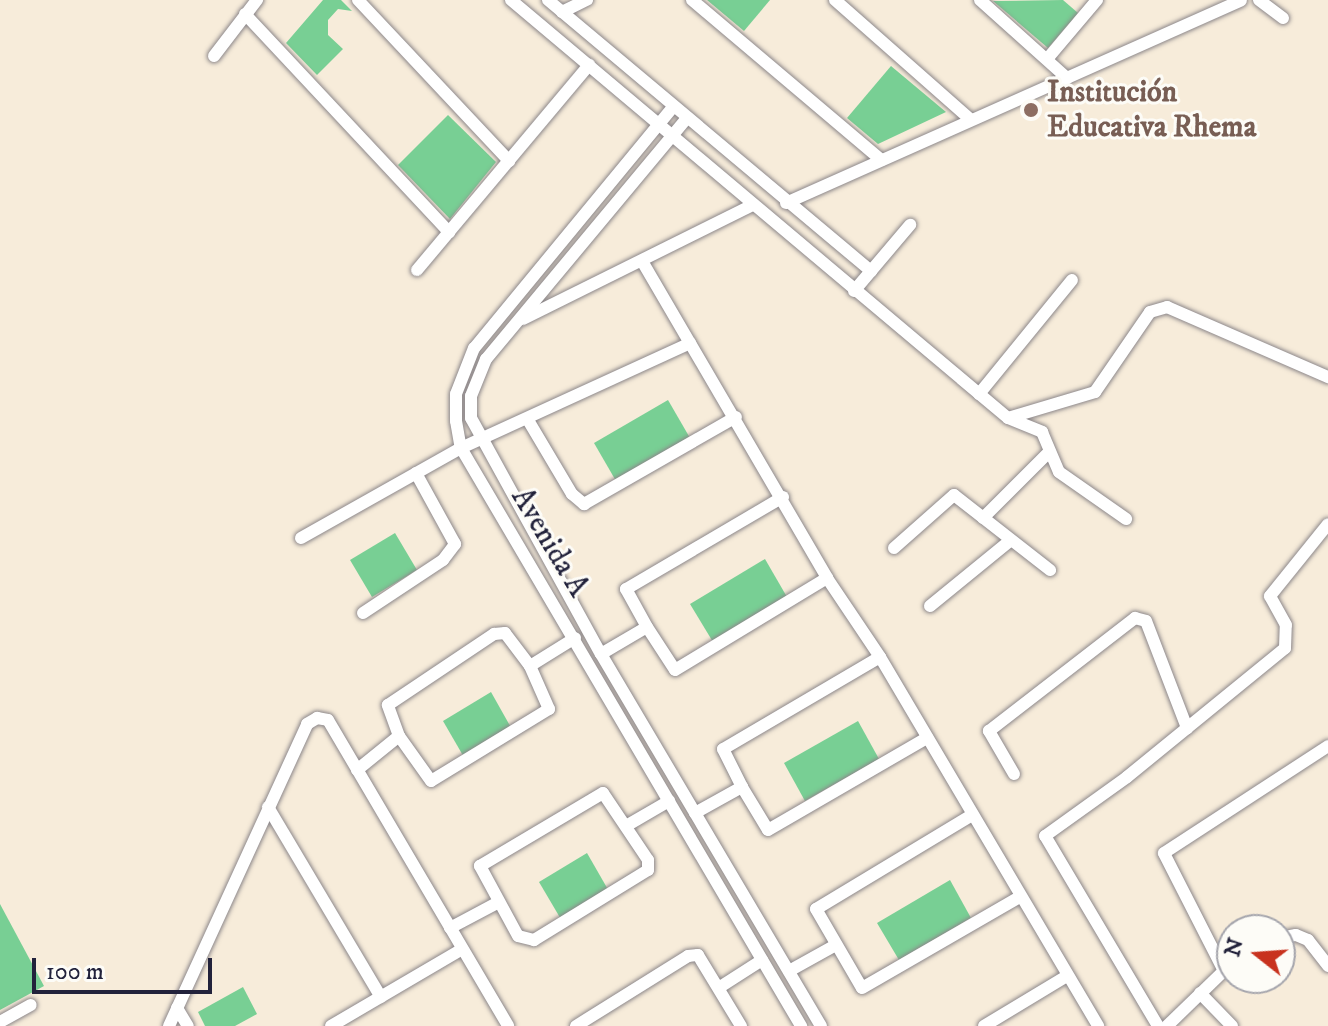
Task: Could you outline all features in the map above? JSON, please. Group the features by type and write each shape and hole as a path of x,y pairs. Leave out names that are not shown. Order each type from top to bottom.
{"street":[{"path":"214,56 257,0"},
{"path":"358,0 509,161"},
{"path":"511,0 751,206 1008,418 1042,432 1048,453 1059,472 1126,519"},
{"path":"548,0 786,203 871,271"},
{"path":"562,12 587,0"},
{"path":"692,0 881,160"},
{"path":"835,0 971,120"},
{"path":"980,0 1067,78"},
{"path":"1048,58 1097,0"},
{"path":"786,203 1241,0"},
{"path":"1259,0 1283,18"},
{"path":"245,14 449,232"},
{"path":"417,270 589,65"},
{"name":"Avenida A","path":"673,107 474,348 456,394 461,448 801,1026"},
{"name":"Avenida A","path":"687,118 486,359 474,387 471,418 479,440 601,654 821,1026"},
{"path":"517,322 751,206"},
{"path":"854,291 910,225"},
{"path":"642,261 783,497 827,578 880,657 1018,898 1098,1026"},
{"path":"979,394 1072,280"},
{"path":"1008,418 1095,392 1150,312 1167,307 1328,377"},
{"path":"301,538 461,448 528,420 690,343"},
{"path":"528,420 572,494 584,504 736,417"},
{"path":"983,518 1048,453"},
{"path":"363,613 443,560 455,544 416,473"},
{"path":"894,548 954,495 1050,570"},
{"path":"783,497 626,589 675,670 827,578"},
{"path":"1158,1026 1045,836 1187,728 1285,648 1286,625 1270,596 1328,524"},
{"path":"930,606 1011,540"},
{"path":"1014,774 989,731 1135,618 1146,621 1187,728"},
{"path":"601,654 647,627"},
{"path":"494,634 511,638 530,666 549,709 437,781 424,774 388,716 395,698 494,634"},
{"path":"530,666 575,638"},
{"path":"880,657 723,749 742,787 768,830 927,738"},
{"path":"169,1026 307,724 317,718 328,720 508,1026"},
{"path":"357,770 399,736"},
{"path":"1216,945 1164,853 1328,746"},
{"path":"626,826 672,805 691,807 742,787"},
{"path":"596,794 610,798 626,826 648,860 648,870 640,879 534,940 518,936 480,874 485,859 596,794"},
{"path":"268,807 381,997"},
{"path":"972,815 816,909 862,988 1018,898"},
{"path":"450,928 497,903"},
{"path":"1296,935 1308,940 1328,966"},
{"path":"789,971 836,945"},
{"path":"331,1026 462,949"},
{"path":"576,1026 688,956 698,955 741,1026"},
{"path":"720,987 762,960"},
{"path":"984,1026 1067,976"},
{"path":"1167,1026 1216,978"},
{"path":"1200,993 1232,1026"},
{"path":"0,1022 31,1005"},
{"path":"177,1008 188,1026"}],"green space":[{"path":"323,0 341,0 352,11 338,9 328,20 328,35 343,49 317,75 286,43"},
{"path":"707,0 770,0 744,31"},
{"path":"1063,0 1078,13 1048,48 993,1"},
{"path":"891,66 946,112 878,144 847,118"},
{"path":"448,115 496,162 450,219 398,165"},
{"path":"668,400 690,438 616,481 594,443"},
{"path":"395,533 417,570 372,597 350,560"},
{"path":"765,559 787,597 713,642 690,604"},
{"path":"491,692 513,731 465,759 443,721"},
{"path":"858,721 879,759 805,801 784,763"},
{"path":"587,853 610,893 562,921 539,882"},
{"path":"950,880 971,918 899,960 877,923"},
{"path":"0,904 44,986 0,1010"},
{"path":"243,987 257,1014 235,1026 205,1026 198,1012"}],"place":[{"name":"Institución Educativa Rhema","path":"1031,110"}]}
